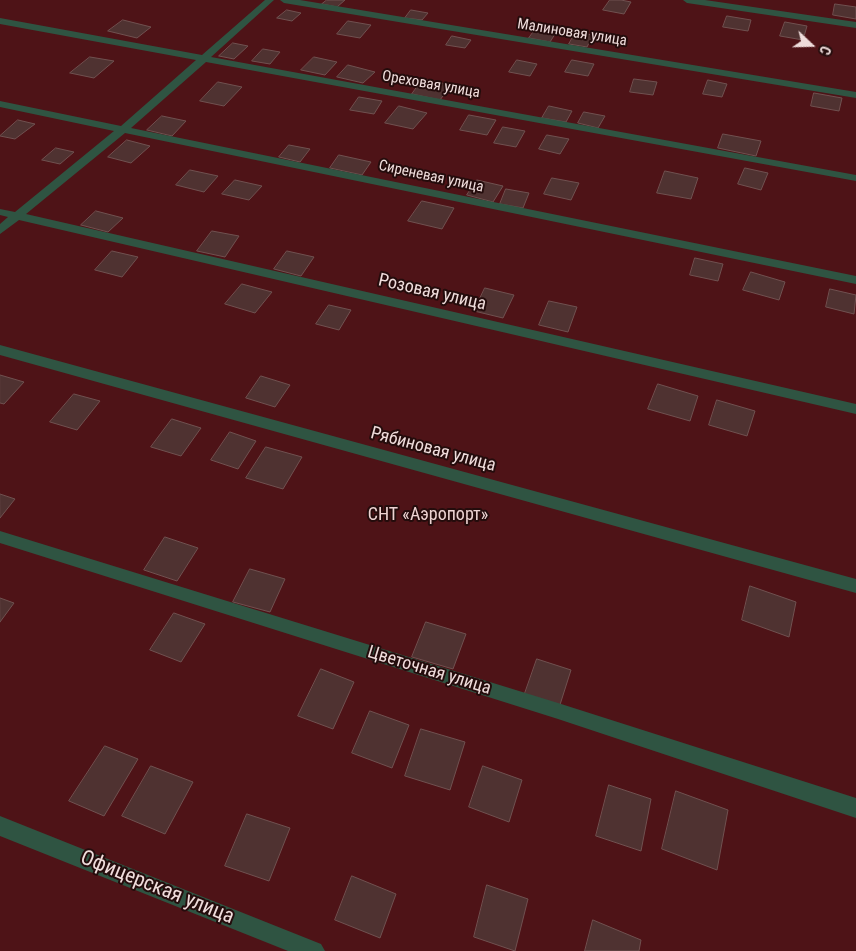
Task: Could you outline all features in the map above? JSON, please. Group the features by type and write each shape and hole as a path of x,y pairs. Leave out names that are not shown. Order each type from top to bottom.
{"street":[{"path":"0,230 123,129 270,0"},
{"name":"Малиновая улица","path":"284,0 856,95"},
{"path":"687,0 856,26"},
{"name":"Ореховая улица","path":"0,21 856,178"},
{"name":"Сиреневая улица","path":"0,104 856,280"},
{"name":"Розовая улица","path":"0,212 856,410"},
{"name":"Рябиновая улица","path":"0,350 856,586"},
{"name":"Цветочная улица","path":"0,537 539,705 856,808"},
{"name":"Офицерская улица","path":"0,826 314,951"}],"green space":[{"name":"СНТ «Аэропорт»","path":"0,0 856,0 856,951 0,951"}],"building":[{"path":"327,0 345,0 337,7 322,4"},
{"path":"610,0 631,2 624,14 603,10"},
{"path":"835,4 856,7 856,19 833,15"},
{"path":"287,10 301,13 292,21 277,18"},
{"path":"411,10 428,13 422,20 405,18"},
{"path":"727,16 751,20 748,31 723,27"},
{"path":"123,20 151,27 137,38 108,31"},
{"path":"348,21 371,25 360,38 337,34"},
{"path":"785,22 807,26 803,40 780,36"},
{"path":"537,27 557,31 550,42 529,38"},
{"path":"576,32 593,35 587,47 569,44"},
{"path":"452,36 471,40 465,48 446,45"},
{"path":"233,43 248,46 234,59 219,56"},
{"path":"263,49 280,52 270,64 252,61"},
{"path":"90,57 114,61 94,78 70,73"},
{"path":"314,57 337,62 325,75 301,70"},
{"path":"517,60 537,64 530,76 509,72"},
{"path":"572,60 594,64 588,76 565,72"},
{"path":"348,65 375,72 363,83 337,77"},
{"path":"423,79 451,85 440,100 412,94"},
{"path":"634,79 657,82 653,95 630,92"},
{"path":"708,80 727,84 722,97 703,94"},
{"path":"218,82 242,87 224,106 200,101"},
{"path":"814,93 842,98 839,111 811,106"},
{"path":"359,97 382,101 374,114 350,110"},
{"path":"399,106 427,113 413,129 385,123"},
{"path":"549,106 572,111 566,122 542,118"},
{"path":"584,112 605,116 598,128 578,123"},
{"path":"469,115 496,120 487,135 460,130"},
{"path":"162,116 186,121 172,136 147,130"},
{"path":"18,120 35,124 15,139 0,136"},
{"path":"503,127 525,131 516,147 494,143"},
{"path":"723,134 761,141 756,156 718,148"},
{"path":"547,135 569,139 560,154 539,149"},
{"path":"127,140 150,146 131,163 108,157"},
{"path":"289,145 310,149 300,162 279,157"},
{"path":"56,148 74,152 60,164 42,160"},
{"path":"339,155 371,162 362,175 330,168"},
{"path":"745,168 768,173 761,190 738,184"},
{"path":"190,170 218,176 204,192 176,185"},
{"path":"665,171 698,178 691,199 657,193"},
{"path":"552,178 579,183 571,200 544,194"},
{"path":"235,180 262,186 249,200 222,194"},
{"path":"477,180 503,186 493,202 467,195"},
{"path":"506,189 529,193 523,208 500,204"},
{"path":"422,201 454,208 442,229 408,221"},
{"path":"96,211 123,218 108,232 81,225"},
{"path":"212,231 239,236 225,257 197,251"},
{"path":"112,251 138,257 122,277 95,270"},
{"path":"287,251 314,257 301,276 274,269"},
{"path":"695,258 723,264 718,281 690,275"},
{"path":"751,272 785,282 779,300 743,290"},
{"path":"242,284 272,292 255,313 225,304"},
{"path":"485,288 514,295 503,318 474,311"},
{"path":"830,289 856,295 854,314 826,307"},
{"path":"549,301 577,307 568,332 539,325"},
{"path":"329,305 351,310 339,330 316,324"},
{"path":"0,375 24,382 4,404 0,403"},
{"path":"261,376 290,385 275,407 246,398"},
{"path":"658,384 698,396 690,421 648,409"},
{"path":"74,394 100,401 77,430 50,422"},
{"path":"717,400 755,411 747,436 709,425"},
{"path":"172,419 201,428 181,456 151,447"},
{"path":"230,432 256,441 238,469 211,460"},
{"path":"266,447 302,457 283,489 246,478"},
{"path":"0,494 15,499 0,518"},
{"path":"165,537 198,548 177,581 144,570"},
{"path":"250,569 285,579 270,612 233,602"},
{"path":"750,586 796,602 789,637 742,620"},
{"path":"0,598 14,603 0,622"},
{"path":"174,613 205,624 181,662 150,650"},
{"path":"426,622 466,634 453,669 412,657"},
{"path":"537,659 571,670 558,711 523,699"},
{"path":"321,669 354,682 333,729 298,716"},
{"path":"370,711 409,725 392,768 352,753"},
{"path":"421,729 465,742 450,790 405,776"},
{"path":"105,746 138,759 104,816 69,801"},
{"path":"151,766 193,782 165,834 122,816"},
{"path":"483,766 522,780 509,822 469,807"},
{"path":"609,785 651,799 641,851 596,836"},
{"path":"676,791 728,810 717,870 662,849"},
{"path":"247,814 290,828 269,881 225,866"},
{"path":"352,876 396,894 380,938 335,920"},
{"path":"487,885 528,899 515,951 474,937"},
{"path":"593,920 641,940 639,951 585,951"}]}
